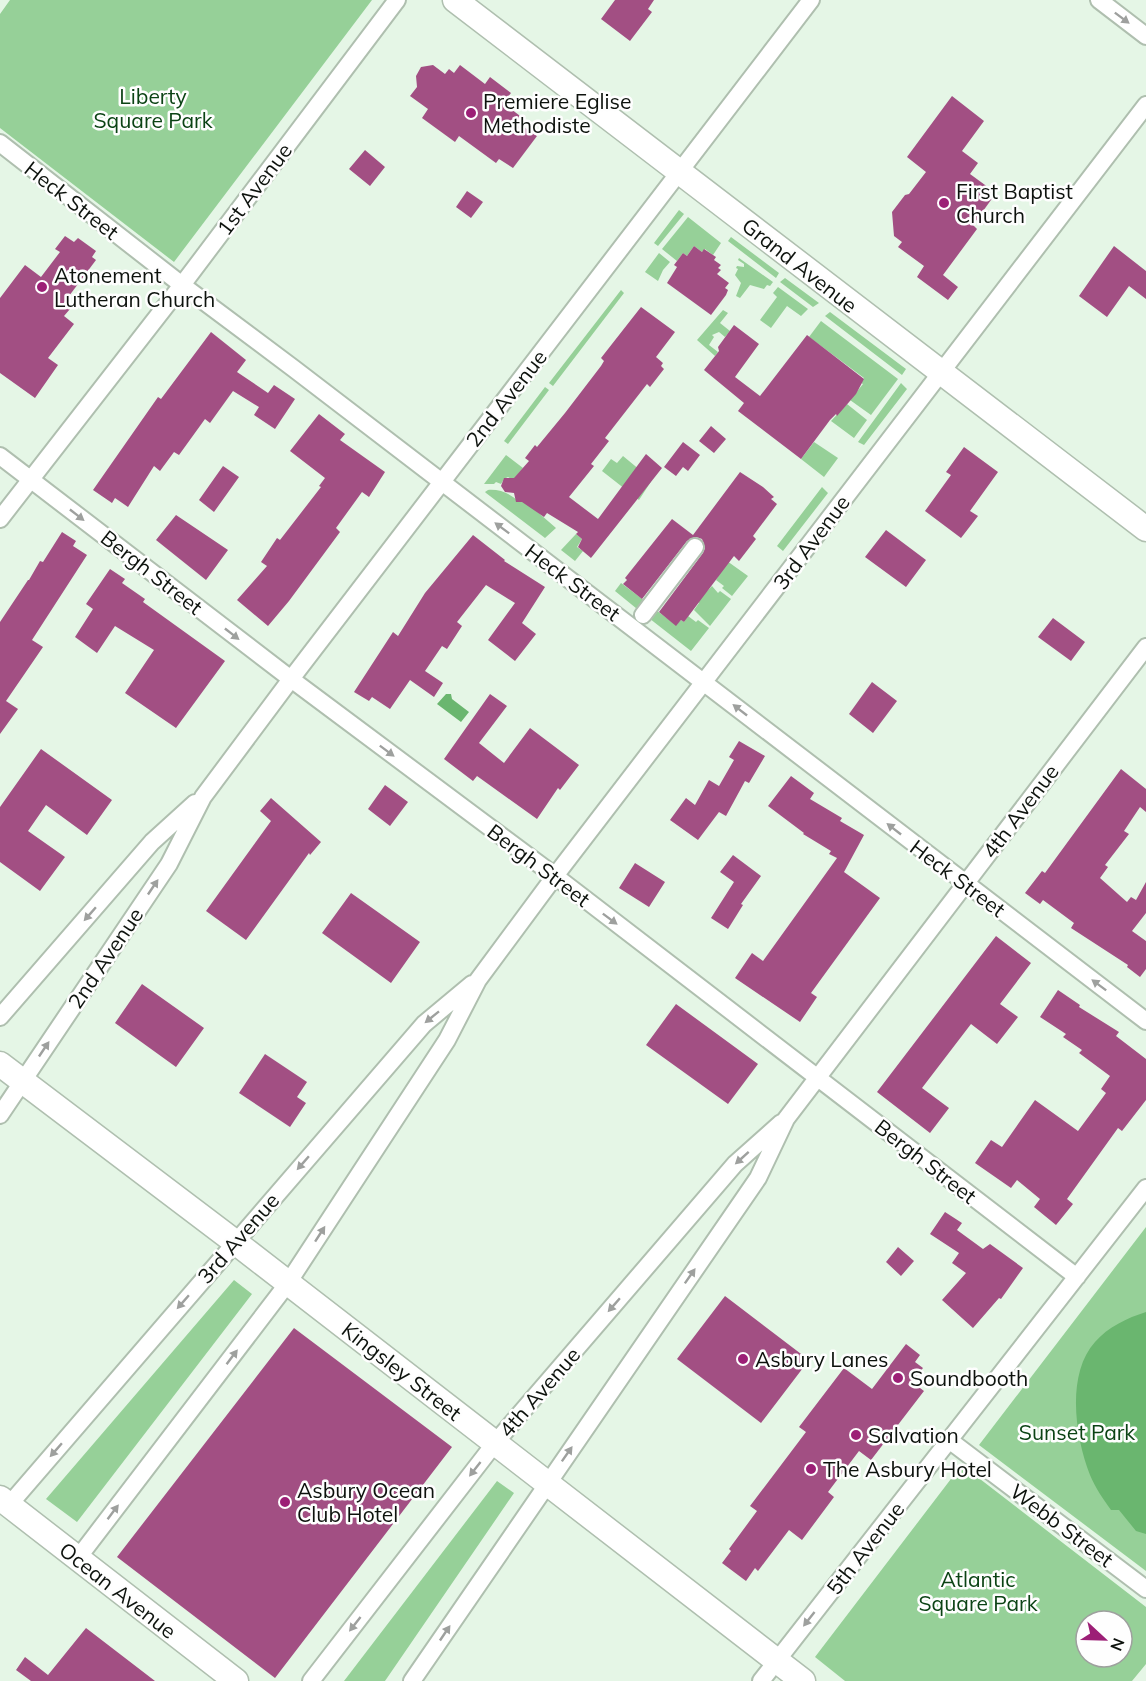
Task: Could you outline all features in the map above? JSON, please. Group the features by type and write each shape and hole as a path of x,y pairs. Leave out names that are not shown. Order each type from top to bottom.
{"street":[{"name":"1st Avenue","path":"0,519 182,285 397,0"},
{"name":"Grand Avenue","path":"455,0 1146,529"},
{"name":"2nd Avenue","path":"0,1115 169,864 203,796 811,0"},
{"path":"1099,0 1146,36"},
{"name":"3rd Avenue","path":"78,1558 288,1283 447,1040 477,980 1146,105"},
{"name":"Heck Street","path":"0,143 182,285 1146,1021"},
{"name":"Bergh Street","path":"0,456 291,679 555,876 1077,1277"},
{"path":"643,615 695,547"},
{"name":"4th Avenue","path":"412,1681 758,1178 786,1119 1146,647"},
{"name":"2nd Avenue","path":"0,1017 152,842 203,796"},
{"name":"3rd Avenue","path":"4,1502 235,1242 424,1024 477,980"},
{"name":"Kingsley Street","path":"0,1064 235,1242 803,1681"},
{"name":"4th Avenue","path":"311,1681 495,1443 735,1164 786,1119"},
{"name":"5th Avenue","path":"761,1681 1146,1188"},
{"name":"Webb Street","path":"949,1440 1146,1589"},
{"name":"Ocean Avenue","path":"4,1502 236,1681"}],"green space":[{"name":"Liberty Square Park","path":"10,0 372,0 174,262 0,128 0,14"},
{"path":"679,210 684,214 658,246 654,243"},
{"path":"688,217 721,243 713,255 705,249 702,252 694,246 687,256 683,253 677,261 662,249"},
{"path":"731,237 779,273 776,278 728,241"},
{"path":"659,253 670,262 658,281 645,272"},
{"path":"739,258 773,282 770,286 767,285 764,289 750,285 740,298 736,296 741,283 735,275 738,269 736,268 737,266 744,267 744,264 738,260"},
{"path":"785,278 819,303 813,307 780,282"},
{"path":"778,287 808,309 801,316 787,306 771,328 760,320 777,297 773,293"},
{"path":"621,290 624,293 553,386 549,383"},
{"path":"723,310 728,313 720,323 730,331 725,337 719,332 712,335 714,337 709,345 718,352 715,356 697,340"},
{"path":"830,312 906,369 902,375 825,316"},
{"path":"821,321 898,379 871,415 850,400 863,384 861,383 864,378 809,337"},
{"path":"901,383 907,389 864,445 858,442"},
{"path":"545,387 549,390 508,444 504,441"},
{"path":"847,404 867,420 854,438 831,421"},
{"path":"814,442 838,458 824,477 801,459"},
{"path":"506,455 523,468 513,480 508,477 501,484 496,482 484,484"},
{"path":"623,456 652,480 639,500 602,471 611,459 617,463"},
{"path":"822,487 828,493 783,551 777,546"},
{"path":"488,490 501,491 519,502 526,502 556,528 545,538 485,492"},
{"path":"576,534 582,539 577,547 583,551 575,561 561,550"},
{"path":"727,561 748,576 732,596 716,580"},
{"path":"621,583 649,604 642,613 615,591"},
{"path":"712,586 718,593 720,591 731,599 710,626 694,610 699,603 697,601"},
{"path":"652,607 676,625 681,620 684,622 688,616 709,628 691,651 645,615"},
{"name":"Sunset Park","path":"1146,1227 1146,1571 979,1445"},
{"path":"234,1280 252,1294 77,1522 46,1499"},
{"name":"Atlantic Square Park","path":"967,1469 1146,1607 1146,1664 1132,1681 845,1681 815,1657 957,1471"},
{"path":"497,1481 514,1493 385,1681 344,1681"}],"shaded area":[{"path":"446,694 451,694 452,699 469,712 461,722 437,704"},
{"path":"1146,1312 1146,1534 1136,1531 1119,1510 1111,1510 1094,1484 1080,1443 1076,1406 1080,1371 1086,1355 1095,1342 1118,1324"}],"building":[{"path":"615,0 654,0 648,9 652,12 630,41 601,19"},
{"name":"Premiere Eglise Methodiste","path":"433,65 445,74 449,69 454,73 460,65 485,84 490,77 511,93 503,103 528,122 524,127 537,136 513,168 499,159 496,163 459,136 455,142 422,118 428,109 410,96 417,87 416,76 421,67"},
{"name":"First Baptist Church","path":"952,96 984,121 962,151 978,163 970,174 996,193 973,225 977,229 943,275 958,287 948,300 917,277 924,266 898,247 902,242 894,236 892,212 926,172 907,157"},
{"path":"365,150 385,167 370,186 349,169"},
{"path":"467,191 483,202 471,218 456,207"},
{"name":"Atonement Lutheran Church","path":"65,236 74,242 78,238 96,251 92,257 96,260 63,304 70,309 64,316 74,324 48,358 58,365 35,398 0,373 0,298 25,265 41,277 60,252 55,249"},
{"path":"694,246 716,257 714,260 721,265 718,268 721,270 717,274 729,283 725,288 728,290 726,295 711,315 667,283 677,267 674,265 683,253 687,256"},
{"path":"1114,246 1146,271 1146,299 1129,286 1107,317 1079,296"},
{"path":"641,307 675,332 656,357 663,363 661,366 664,369 650,387 647,384 605,438 609,441 591,464 594,466 569,497 598,519 646,454 662,468 591,558 578,547 582,539 576,534 578,532 547,513 544,517 522,502 516,502 514,493 505,492 501,486 504,478 514,478 529,461 525,458 565,413 601,366 604,361 601,358"},
{"path":"734,325 759,344 735,377 760,396 807,335 864,379 856,394 837,416 836,414 830,420 801,459 738,411 744,403 704,370 719,351 718,347"},
{"path":"211,332 246,360 237,372 268,393 274,385 295,399 275,429 254,415 259,407 233,391 210,423 205,419 179,455 174,452 160,471 154,466 128,507 115,498 112,503 93,490 158,397 161,399"},
{"path":"319,414 345,434 340,440 385,472 369,497 362,492 336,528 340,532 268,626 237,600 267,566 261,562 277,538 280,540 321,487 319,486 325,478 290,451"},
{"path":"711,426 726,439 714,453 699,441"},
{"path":"683,442 700,455 688,471 683,467 676,476 664,467"},
{"path":"964,447 998,472 970,511 978,516 961,538 925,511 951,475 946,472"},
{"path":"223,466 239,477 214,512 199,500"},
{"path":"740,472 763,487 774,497 771,499 777,504 753,536 756,539 739,561 734,556 684,622 681,620 676,626 659,612 703,553 705,548 702,539 696,537 687,541 642,599 623,584 627,580 625,578 672,519 693,535"},
{"path":"176,515 228,550 206,580 156,540"},
{"path":"886,530 926,560 906,587 865,557"},
{"path":"62,532 76,541 73,546 87,555 32,640 43,647 6,701 18,709 0,734 0,622"},
{"path":"473,535 504,561 545,587 522,623 536,634 515,661 488,640 515,603 486,585 457,622 462,626 447,649 442,646 425,671 443,683 434,697 410,680 390,709 372,697 369,701 354,692 393,632 398,636 425,593"},
{"path":"110,569 125,579 122,583 145,599 143,602 225,661 176,728 125,693 154,650 115,626 97,653 75,637 93,609 86,604"},
{"path":"1053,618 1085,642 1071,661 1038,637"},
{"path":"872,682 897,701 873,733 849,714"},
{"path":"490,694 507,706 479,743 504,763 530,728 579,765 560,790 558,788 537,819 477,776 473,781 444,759"},
{"path":"739,741 765,756 749,783 745,781 726,816 719,812 698,840 670,820 686,798 695,805 709,780 719,786 734,760 729,757"},
{"path":"41,749 112,800 87,835 46,805 28,831 65,857 40,891 0,862 0,807"},
{"path":"1121,769 1146,789 1146,812 1140,807 1124,831 1129,834 1105,865 1108,867 1100,878 1127,902 1131,897 1136,900 1146,882 1146,913 1132,931 1146,941 1146,969 1140,977 1127,967 1128,965 1071,928 1074,923 1043,900 1040,904 1025,893 1042,871 1045,873"},
{"path":"791,776 814,793 810,799 842,818 840,821 864,835 844,872 880,898 811,993 817,997 800,1022 735,978 752,953 763,961 837,858 829,854 831,851 803,834 768,806"},
{"path":"385,785 408,802 390,826 368,809"},
{"path":"271,798 321,842 310,855 309,853 246,940 206,911 271,821 260,811"},
{"path":"733,855 761,876 741,904 743,905 728,929 711,918 734,882 720,872"},
{"path":"635,863 665,882 649,907 619,888"},
{"path":"351,893 420,942 391,983 322,933"},
{"path":"996,936 1031,963 1000,1004 1018,1017 997,1044 971,1024 922,1088 949,1108 930,1133 877,1092"},
{"path":"142,984 204,1028 176,1067 115,1023"},
{"path":"1058,990 1080,1005 1079,1007 1119,1032 1116,1036 1146,1059 1146,1100 1122,1131 1118,1128 1067,1199 1073,1204 1056,1225 1034,1207 1040,1199 1017,1180 1011,1188 975,1163 991,1140 1002,1147 1035,1100 1078,1131 1106,1093 1101,1089 1110,1076 1079,1053 1082,1050 1063,1037 1066,1034 1040,1017"},
{"path":"676,1004 758,1064 728,1104 646,1045"},
{"path":"265,1054 307,1082 297,1097 306,1103 290,1127 239,1093"},
{"path":"945,1212 962,1223 957,1230 983,1249 990,1244 1023,1268 1001,1299 999,1298 973,1328 942,1300 966,1273 952,1263 959,1253 930,1234"},
{"path":"898,1247 914,1261 901,1276 886,1262"},
{"name":"Asbury Lanes","path":"725,1296 809,1360 761,1423 677,1359"},
{"name":"Asbury Ocean Club Hotel","path":"294,1328 452,1447 275,1678 117,1557"},
{"name":"The Asbury Hotel","path":"906,1344 920,1355 915,1362 923,1368 912,1382 924,1391 871,1460 859,1451 828,1492 834,1497 802,1540 789,1530 758,1571 755,1568 746,1581 722,1563 731,1551 729,1549 757,1511 750,1506 806,1432 799,1427 844,1368 872,1389"},
{"path":"86,1628 155,1681 31,1681 16,1670 25,1657 48,1675"}],"place":[{"name":"Premiere Eglise Methodiste","path":"471,113"},
{"name":"First Baptist Church","path":"944,203"},
{"name":"Atonement Lutheran Church","path":"42,287"},
{"name":"Asbury Lanes","path":"743,1359"},
{"name":"Soundbooth","path":"898,1378"},
{"name":"Salvation","path":"856,1435"},
{"name":"The Asbury Hotel","path":"811,1469"},
{"name":"Asbury Ocean Club Hotel","path":"285,1502"}]}
